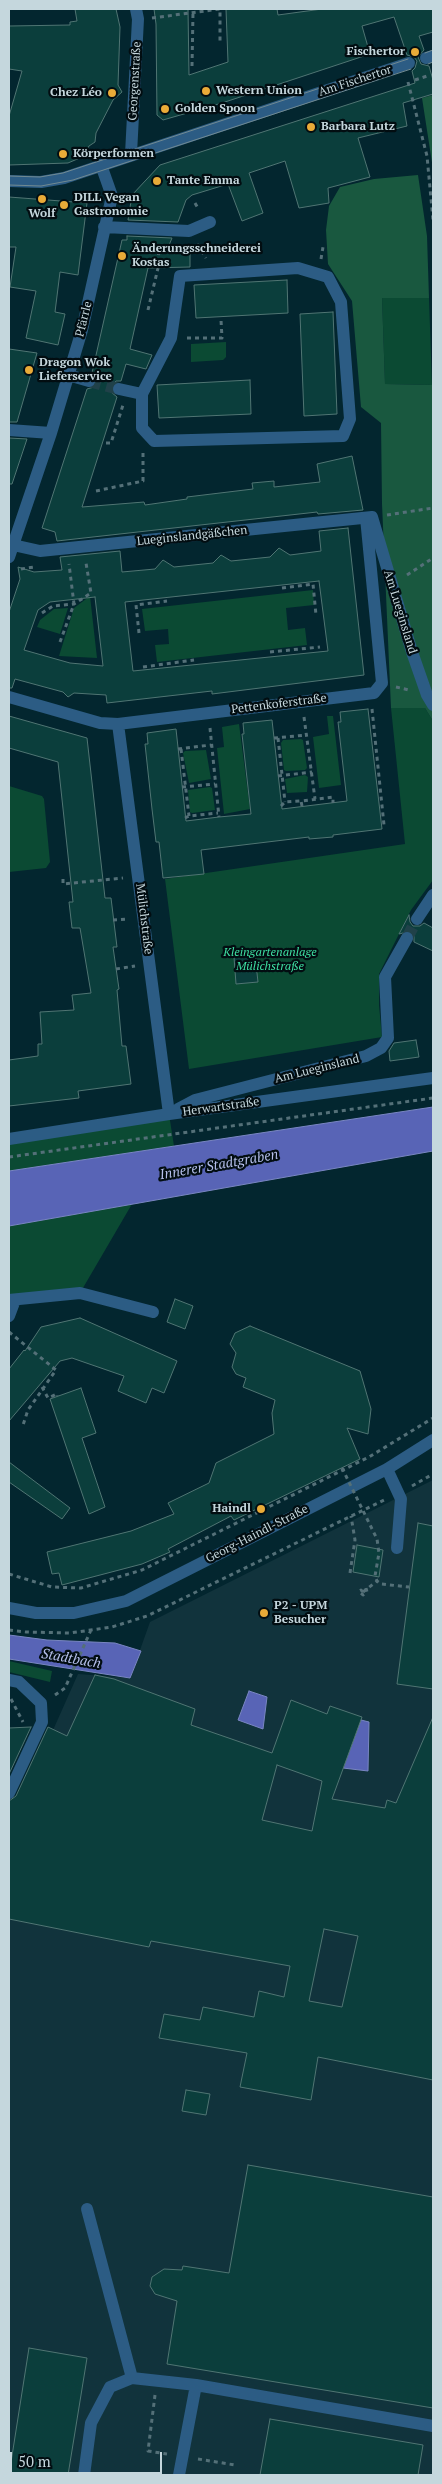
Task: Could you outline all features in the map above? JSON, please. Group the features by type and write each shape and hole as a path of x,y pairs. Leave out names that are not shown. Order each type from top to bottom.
{"street":[{"name":"Georgenstraße","path":"131,154 137,14"},
{"name":"Am Fischertor","path":"9,181 54,180 409,63"},
{"name":"Pfärrle","path":"11,551 51,433 82,330 112,196 101,165"},
{"path":"104,227 189,231 210,222"},
{"path":"298,268 328,277 341,302 350,419 342,436 154,441 142,428 142,394 171,338 180,276 298,268"},
{"path":"68,375 89,381"},
{"path":"119,389 142,394"},
{"path":"9,430 51,433"},
{"path":"369,518 382,683 374,693 370,694"},
{"name":"Lueginslandgäßchen","path":"11,551 40,551 369,518"},
{"name":"Am Lueginsland","path":"369,518 427,695 433,705"},
{"name":"Pettenkoferstraße","path":"9,697 100,723 118,724 370,694"},
{"name":"Mülichstraße","path":"118,724 171,1112"},
{"path":"417,919 433,895"},
{"name":"Am Lueginsland","path":"171,1112 195,1100 366,1056 381,1048 388,1038 385,977 407,938"},
{"name":"Herwartstraße","path":"9,1139 171,1112 433,1078"},
{"path":"9,1316 12,1300 80,1293 153,1312"},
{"name":"Georg-Haindl-Straße","path":"9,1608 36,1613 74,1613 126,1600 387,1469 433,1440"},
{"path":"387,1469 402,1499 397,1548"},
{"path":"9,1680 19,1682 41,1703 42,1722 9,1793"},
{"path":"87,2209 132,2378"},
{"path":"84,2475 91,2423 110,2387 132,2378 157,2379 196,2385 433,2426"},
{"path":"179,2475 196,2385"}],"path":[{"path":"137,14 193,13 220,9 220,43"},
{"path":"192,66 193,13"},
{"path":"415,80 432,75"},
{"path":"408,82 426,156 433,220"},
{"path":"148,310 158,268 160,229"},
{"path":"171,338 222,338 222,320"},
{"path":"96,491 143,481 142,428"},
{"path":"369,518 433,508"},
{"path":"391,585 433,558"},
{"path":"42,613 53,606 74,604 91,593 86,562"},
{"path":"60,642 74,604 69,564"},
{"path":"282,588 313,584 316,615"},
{"path":"139,633 136,605 167,601"},
{"path":"270,652 320,647"},
{"path":"143,666 194,660"},
{"path":"370,694 384,825"},
{"path":"302,702 315,799"},
{"path":"208,713 212,745 215,784 219,815 187,817 179,749 212,745"},
{"path":"285,802 276,738 307,735"},
{"path":"280,776 312,772"},
{"path":"184,786 215,784"},
{"path":"281,806 285,802 333,797 333,803"},
{"path":"301,801 302,806"},
{"path":"63,879 62,884 139,876"},
{"path":"9,1158 433,1098"},
{"path":"9,1332 56,1370 42,1387 28,1410 24,1425"},
{"path":"42,1387 48,1398 57,1394 58,1396"},
{"path":"9,1574 52,1587 81,1588 142,1570 369,1457 433,1418"},
{"path":"342,1468 377,1539 379,1553 375,1576 377,1581 381,1584 409,1587"},
{"path":"350,1573 354,1540 351,1516"},
{"path":"366,1588 367,1592 363,1595 359,1591 363,1592 377,1581"},
{"path":"73,1671 88,1639"},
{"path":"9,1696 24,1724 22,1730"},
{"path":"157,2379 148,2451 235,2465"}],"shaded area":[{"path":"433,1480 433,2475 9,2475 9,1829 78,1674 130,1678 150,1622"}],"green space":[{"path":"433,95 433,169 422,98"},
{"path":"418,175 427,236 429,298 382,298 385,384 432,385 433,721 425,708 391,708 382,504 381,423 361,407 352,301 328,264 326,230 329,206 340,187 374,179"},
{"path":"382,297 429,298 432,385 385,384"},
{"path":"226,342 226,357 223,360 191,362 191,344"},
{"path":"313,590 314,605 286,608 288,630 305,628 307,645 157,662 155,645 169,644 168,629 145,631 142,609"},
{"path":"90,596 97,658 59,656 74,608"},
{"path":"68,608 60,634 37,627 40,620 54,609"},
{"name":"Kleingartenanlage Mülichstraße","path":"391,708 425,708 433,721 433,880 411,910 379,974 382,1037 189,1069 165,879 405,844"},
{"path":"327,716 333,716 341,785 319,788 313,737 329,734"},
{"path":"239,724 250,809 224,814 217,748 224,747 222,727"},
{"path":"283,740 303,740 307,768 305,770 284,770 281,743"},
{"path":"206,750 211,779 189,783 183,753 185,751"},
{"path":"305,775 308,777 307,792 287,793 285,779"},
{"path":"9,786 42,796 44,799 50,862 46,868 9,872"},
{"path":"212,788 215,810 190,812 188,790"},
{"path":"169,1114 174,1146 9,1171 9,1139"},
{"path":"132,1204 80,1293 15,1300 9,1316 9,1226"},
{"path":"9,1661 52,1671 50,1682 9,1672"}],"water":[{"name":"Innerer Stadtgraben","path":"433,1107 433,1151 9,1226 9,1171"},
{"name":"Stadtbach","path":"9,1635 47,1640 115,1643 141,1651 130,1678 9,1659"},
{"path":"249,1691 267,1697 263,1729 238,1720"},
{"path":"361,1720 369,1722 368,1771 343,1768"}],"building":[{"path":"75,9 116,9 120,27 118,85 122,92 113,100 96,133 95,142 89,146 82,157 68,163 9,165 9,116 22,71 9,69 9,26 70,25 70,22 77,21"},
{"path":"154,9 188,9 189,75 228,62 226,9 277,9 278,15 322,9 433,9 433,32 419,36 424,50 418,57 421,64 429,66 433,80 433,94 403,103 407,126 358,138 370,177 328,188 329,203 299,208 285,161 249,173 263,213 242,221 228,184 192,195 186,200 178,222 128,220 132,195 160,165 415,83 412,71 417,61 414,57 407,55 394,17 362,26 370,54 222,103 163,120 157,115 156,24"},
{"path":"9,197 87,203 78,275 60,272 55,312 65,314 58,345 26,338 36,291 10,287 16,247 9,247"},
{"path":"127,236 172,238 167,250 190,251 190,267 148,268 130,349 152,355 146,369 126,364 121,381 116,381 111,387 111,392 117,397 82,507 144,502 145,505 187,499 187,497 253,489 252,483 274,481 274,487 320,482 317,464 352,456 363,510 318,514 317,512 57,541 55,532 42,528 87,389 94,387 97,383 92,373 122,240 127,240"},
{"path":"287,280 288,313 196,318 194,285"},
{"path":"333,312 337,414 304,416 300,314"},
{"path":"9,349 37,353 17,422 9,422"},
{"path":"250,380 251,414 159,418 157,385"},
{"path":"9,438 27,439 12,484 9,484"},
{"path":"348,528 364,675 212,694 212,691 107,703 106,695 74,693 68,697 63,692 15,679 12,688 9,688 9,612 20,579 18,567 34,572 62,570 60,557 120,551 122,572 155,569 163,560 174,567 213,563 221,555 231,561 270,557 279,548 290,555 321,551 319,531","holes":["319,581 328,651 133,671 125,602","95,597 103,666 70,663 24,650 38,610 50,602"]},
{"path":"368,709 382,829 333,835 333,837 309,839 309,837 201,850 204,874 163,878 159,842 156,842 152,809 145,744 148,744 147,733 176,729 186,821 251,814 242,734 244,734 243,723 272,720 282,809 347,801 338,722 341,722 340,712"},
{"path":"9,716 87,738 105,898 111,898 117,947 113,947 119,989 117,990 122,1046 126,1046 131,1084 78,1091 79,1098 9,1106 9,1060 38,1056 38,1044 42,1044 40,1012 74,1010 72,995 91,993 80,928 72,928 69,902 73,902 58,762 9,748"},
{"path":"409,915 413,926 420,926 424,923 433,928 433,951 414,942 414,934 411,931 399,934"},
{"path":"255,955 258,982 236,984 234,957"},
{"path":"416,1040 419,1057 390,1061 389,1051 394,1043"},
{"path":"175,1299 193,1306 185,1329 167,1322"},
{"path":"80,1318 177,1361 164,1393 152,1388 146,1403 118,1391 124,1376 72,1358 60,1361 9,1421 9,1369 25,1351 41,1327"},
{"path":"250,1326 360,1371 371,1409 368,1434 347,1428 360,1459 234,1520 231,1516 168,1549 170,1552 142,1564 62,1585 59,1573 52,1574 47,1552 131,1531 174,1514 168,1503 209,1483 216,1463 274,1434 272,1413 275,1400 243,1387 246,1378 236,1374 232,1367 236,1353 230,1344 235,1333"},
{"path":"81,1388 96,1433 82,1438 105,1507 89,1514 50,1399"},
{"path":"9,1462 70,1508 62,1519 9,1482"},
{"path":"418,1523 433,1526 433,1689 397,1684"},
{"path":"357,1545 383,1550 379,1577 353,1572"},
{"path":"95,1675 114,1679 195,1709 191,1725 272,1753 291,1700 327,1714 330,1706 362,1717 332,1799 385,1808 387,1800 396,1803 433,1717 433,2080 318,2057 311,2100 240,2087 247,2053 159,2038 164,2014 200,2020 203,2007 254,2017 259,1991 284,1997 290,1966 151,1941 149,1947 9,1919 9,1801 16,1796 48,1727 67,1736","holes":["277,1765 322,1781 312,1831 262,1820","324,1929 358,1936 342,2007 309,2001"]},
{"path":"31,1727 9,1774 9,1728"},
{"path":"186,2090 210,2094 206,2115 182,2111"},
{"path":"248,2165 433,2197 433,2408 167,2364 177,2301 155,2294 150,2286 152,2277 164,2269 182,2270 183,2266 229,2273"},
{"path":"29,2348 87,2358 68,2475 9,2475"},
{"path":"270,2419 423,2445 418,2475 260,2475"}],"tunnel":[{"path":"89,381 119,389"},
{"path":"407,938 417,919"}],"tram line":[{"path":"425,53 433,50"},
{"path":"9,176 40,177 63,173 408,59"},
{"path":"428,64 433,62"},
{"path":"9,185 41,186 73,180 411,69"}],"place":[{"name":"Fischertor","path":"415,52"},
{"name":"Western Union","path":"206,91"},
{"name":"Chez Léo","path":"112,93"},
{"name":"Golden Spoon","path":"165,109"},
{"name":"Barbara Lutz","path":"311,127"},
{"name":"Körperformen","path":"63,154"},
{"name":"Tante Emma","path":"157,181"},
{"name":"Wolf","path":"42,199"},
{"name":"DILL Vegan Gastronomie","path":"64,205"},
{"name":"Änderungsschneiderei Kostas","path":"122,256"},
{"name":"Dragon Wok Lieferservice","path":"29,370"},
{"name":"Haindl","path":"261,1509"},
{"name":"P2 - UPM Besucher","path":"264,1613"}]}
